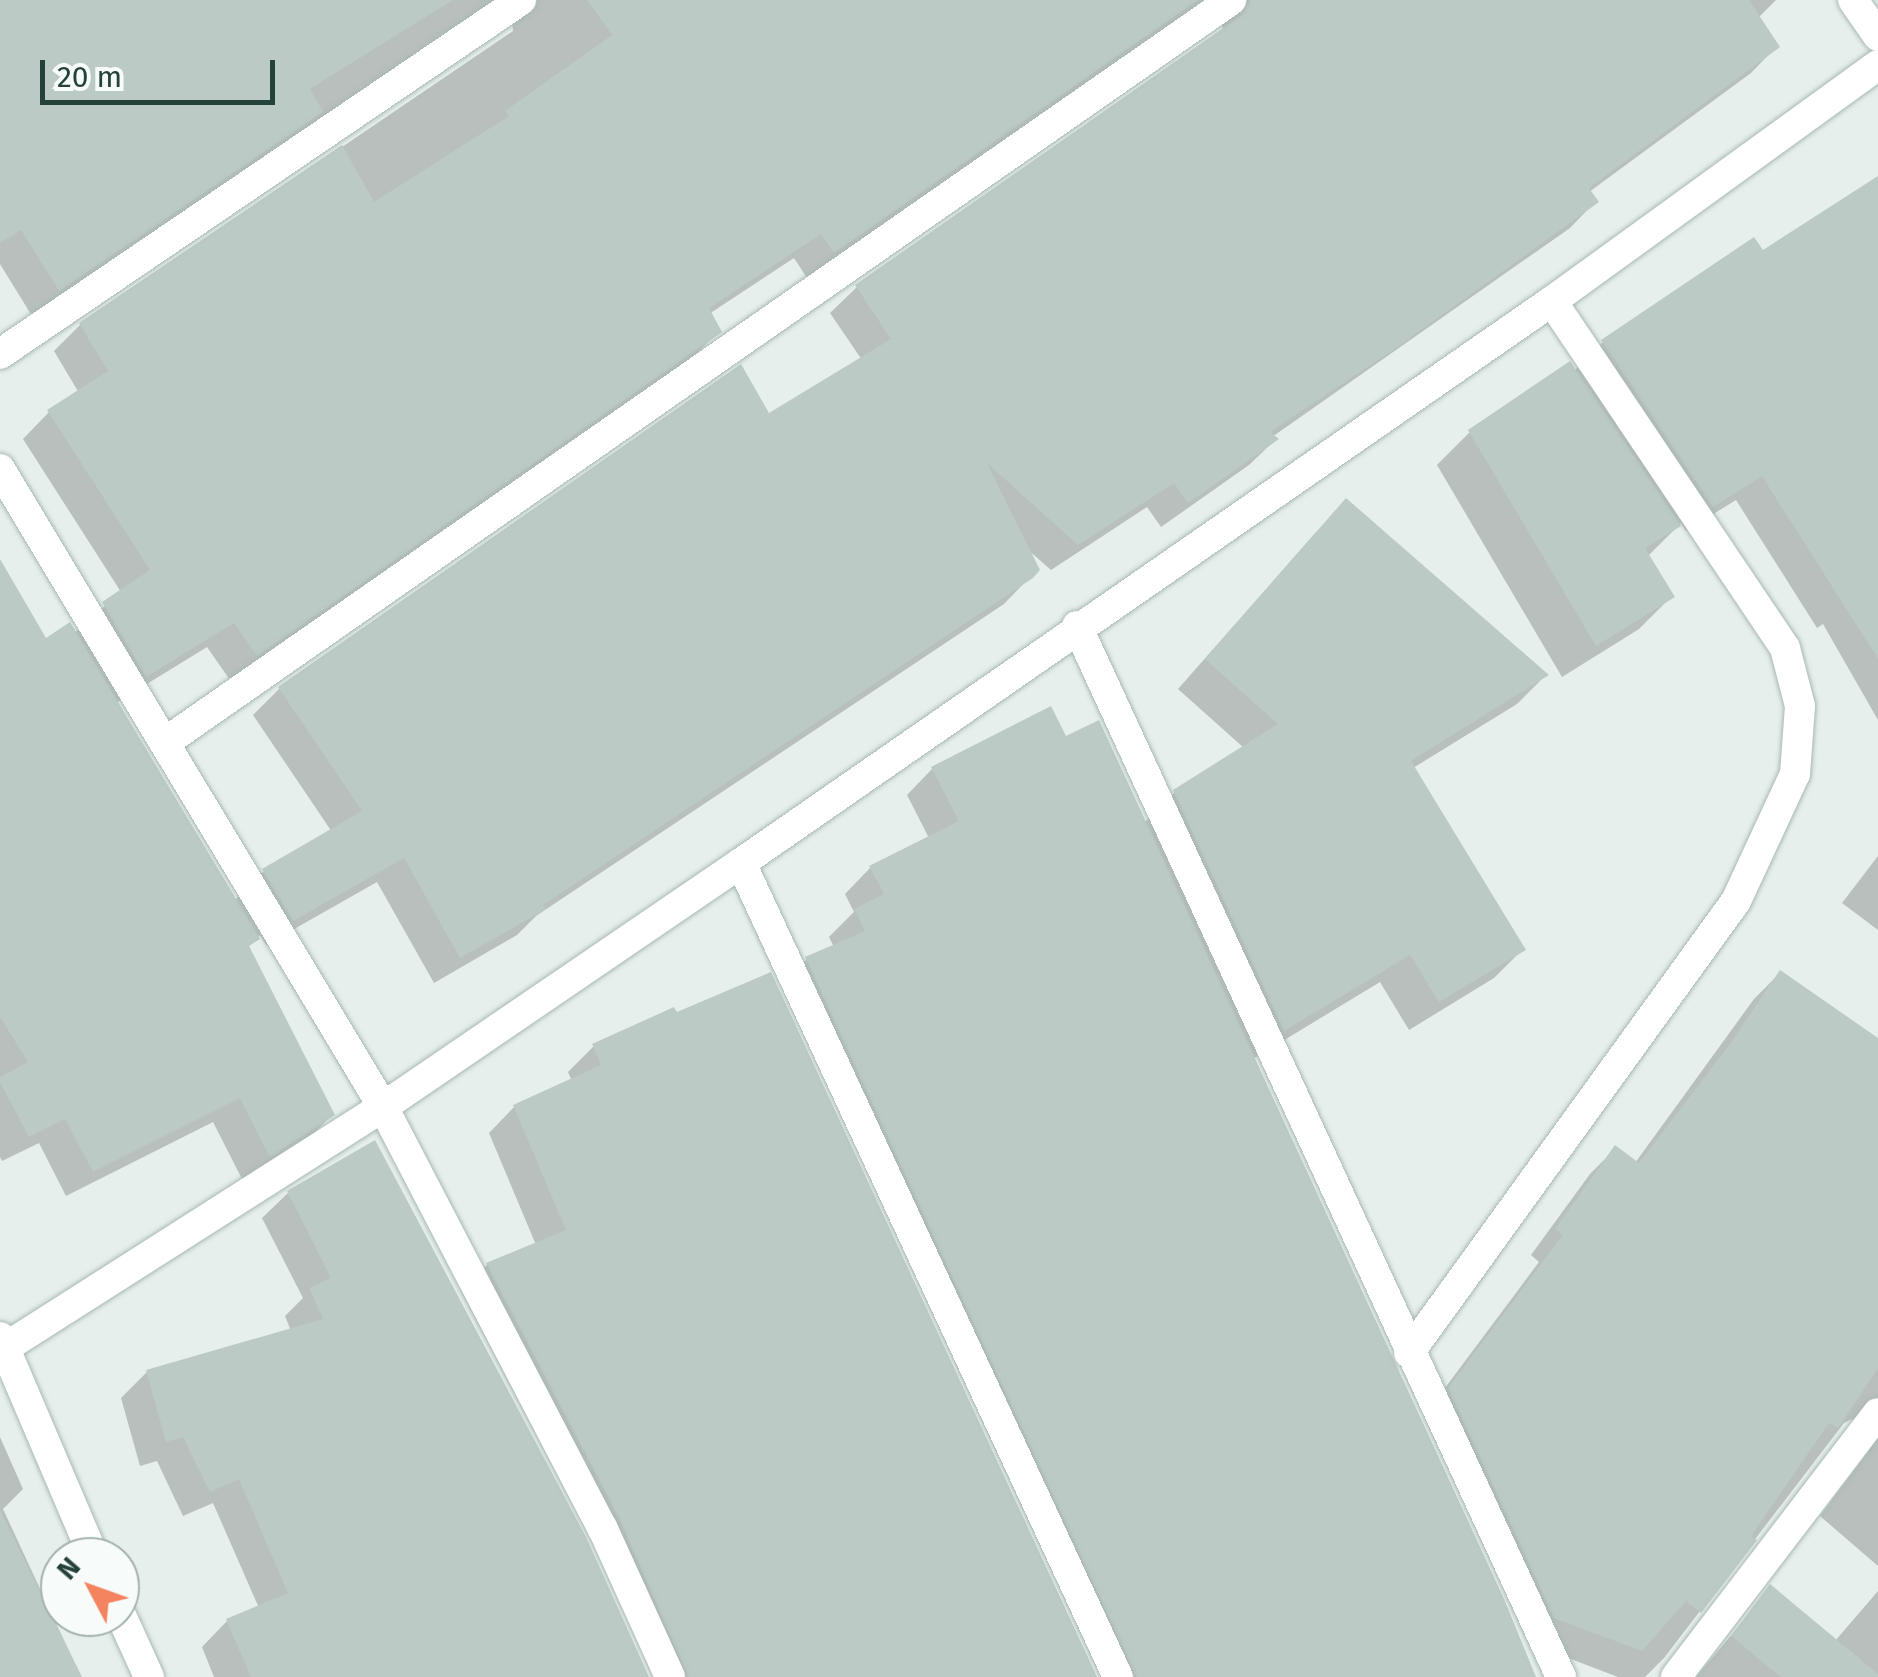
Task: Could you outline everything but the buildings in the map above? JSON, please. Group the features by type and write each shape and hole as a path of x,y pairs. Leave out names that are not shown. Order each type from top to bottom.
{"street":[{"path":"0,354 521,0"},
{"path":"167,741 1232,0"},
{"path":"1853,0 1878,36"},
{"path":"86,1537 3,1342 383,1107 1552,301 1878,65"},
{"path":"1409,1352 1736,901 1796,774 1800,706 1785,648 1552,301"},
{"path":"0,469 167,741 383,1107 604,1529 670,1677"},
{"path":"1077,626 1561,1677"},
{"path":"741,863 1118,1677"},
{"path":"1676,1677 1878,1414"},
{"path":"131,1637 150,1677"}]}
